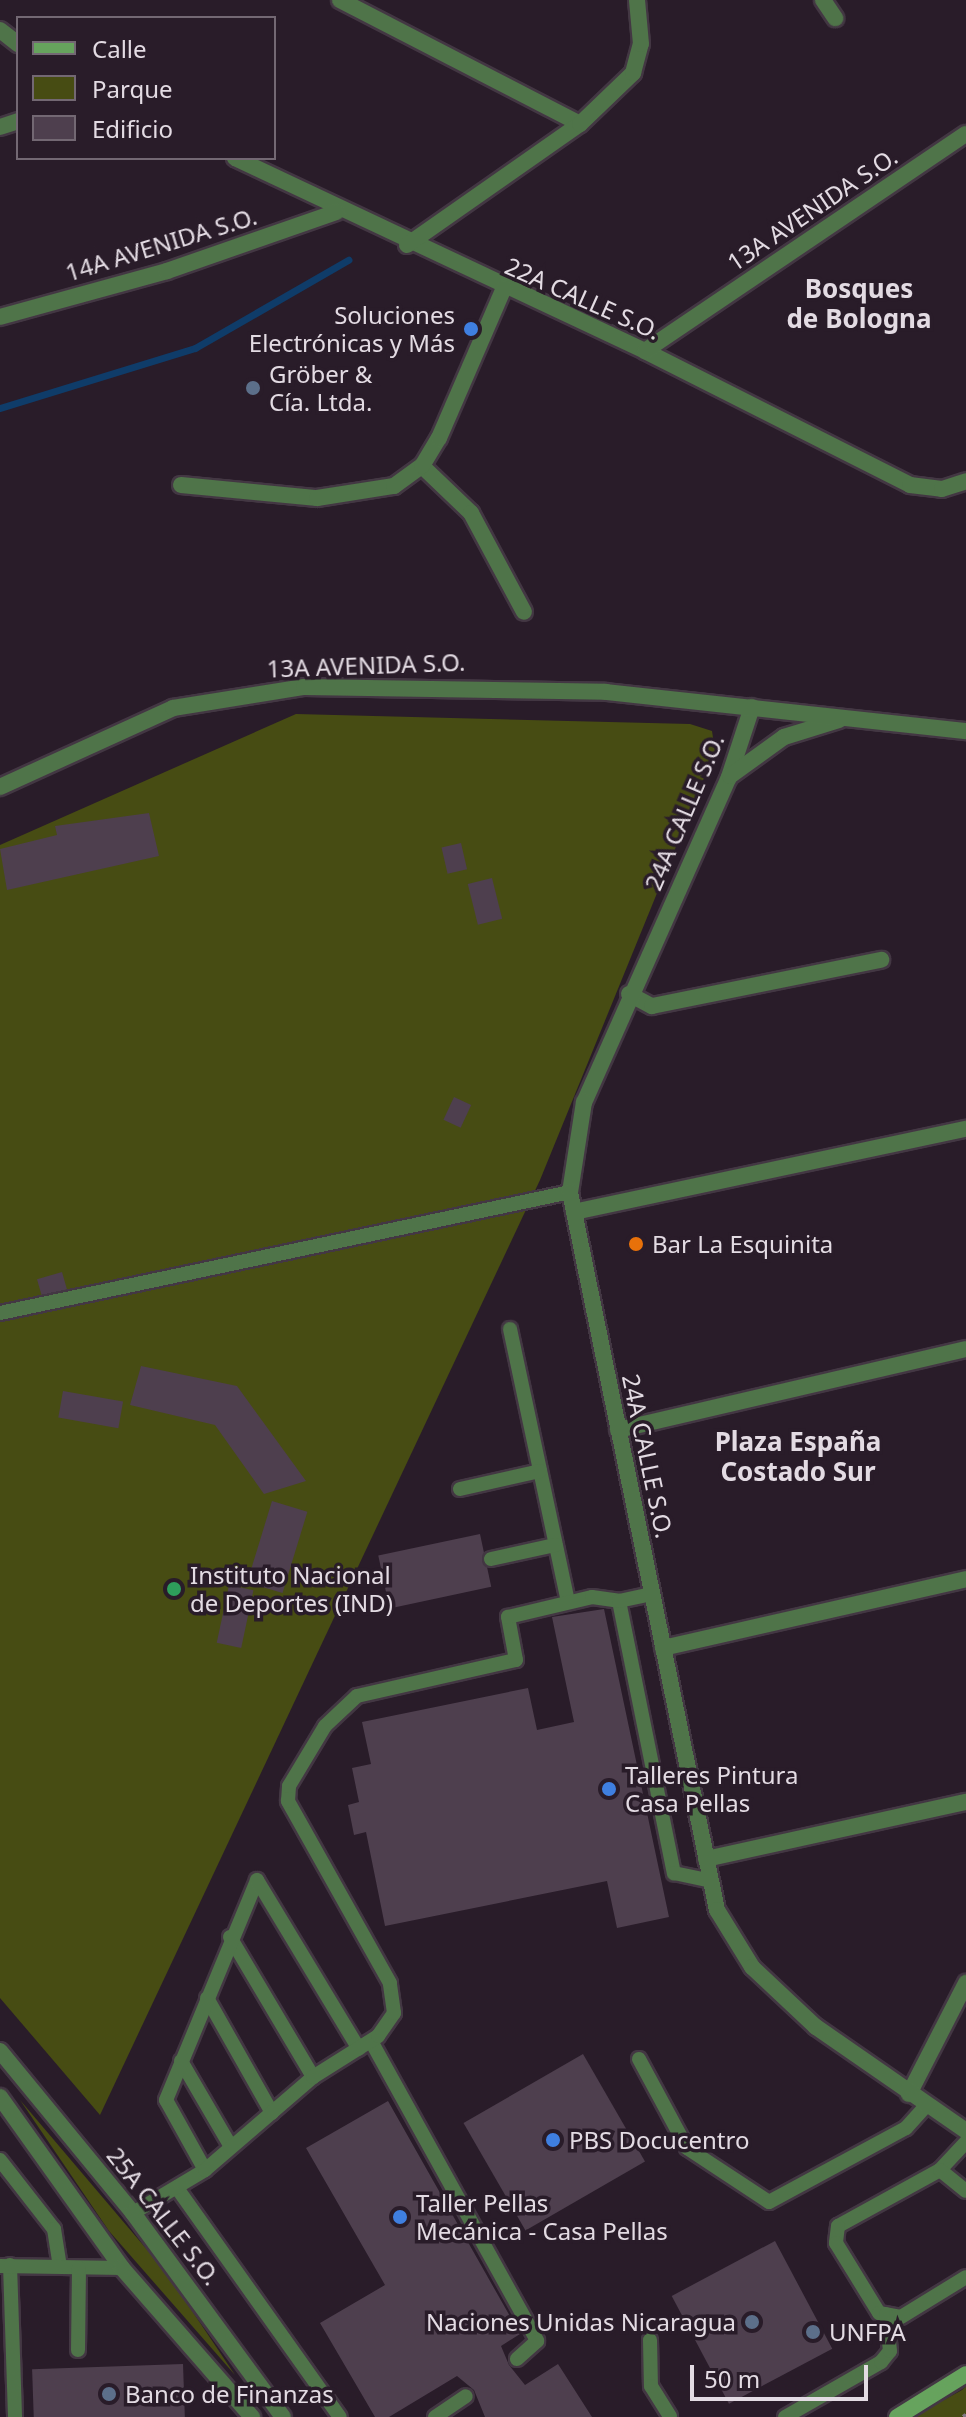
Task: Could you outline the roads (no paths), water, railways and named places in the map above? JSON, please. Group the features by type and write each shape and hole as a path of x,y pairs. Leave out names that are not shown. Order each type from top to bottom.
{"main road":[{"path":"897,2417 966,2374"}],"street":[{"path":"342,0 580,124"},
{"path":"407,245 580,124 633,73 641,44 637,0"},
{"path":"823,0 835,18"},
{"path":"0,30 16,42"},
{"name":"13A AVENIDA S.O.","path":"645,351 966,134"},
{"name":"22A CALLE S.O.","path":"239,160 336,212 645,351 910,485 942,489 966,481"},
{"name":"14A AVENIDA S.O.","path":"0,317 167,271 336,212"},
{"path":"181,485 317,498 381,490 422,466 504,288"},
{"path":"422,466 471,513 524,612"},
{"name":"13A AVENIDA S.O.","path":"0,787 173,708 240,694 510,685 855,716 966,731"},
{"name":"24A CALLE S.O.","path":"752,707 729,777 629,994 584,1102 570,1192 717,1910 752,1967 816,2027 966,2131"},
{"path":"729,777 784,737 855,716"},
{"path":"629,994 652,1006 881,960"},
{"path":"574,1212 966,1129"},
{"path":"618,1430 966,1349"},
{"path":"663,1648 966,1579"},
{"path":"706,1859 966,1802"},
{"path":"909,2094 966,1983"},
{"name":"25A CALLE S.O.","path":"0,2051 133,2213 283,2417"},
{"path":"0,2097 122,2268 244,2414"}],"lane":[{"path":"0,1313 570,1192"},
{"path":"510,1329 568,1602"},
{"path":"460,1489 540,1471"},
{"path":"491,1559 555,1545"},
{"path":"133,2213 205,2170 313,2077 365,2045 394,2013 390,1983 288,1801 289,1786 325,1726 357,1696 509,1664 517,1649 508,1617 568,1602 619,1601 652,1594"},
{"path":"619,1601 674,1873 711,1881"},
{"path":"205,2170 166,2106 251,1886 264,1884 365,2045 537,2341 517,2359"},
{"path":"230,1937 313,2077"},
{"path":"207,1998 272,2113"},
{"path":"639,2059 687,2148 769,2202 906,2128 926,2106"},
{"path":"181,2061 231,2147"},
{"path":"785,2417 881,2362 890,2351 886,2314 840,2252 838,2226 940,2170 966,2142"},
{"path":"0,2160 54,2229 60,2266"},
{"path":"940,2170 966,2191"},
{"path":"177,2188 340,2417"},
{"path":"15,2417 5,2266 122,2268"},
{"path":"78,2350 79,2268"},
{"path":"886,2314 901,2317 966,2277"},
{"path":"650,2340 651,2386 670,2417"},
{"path":"435,2417 466,2396"}],"waterway":[{"path":"0,408 195,348 348,260"}],"place":[{"name":"Soluciones Electrónicas y Más","path":"471,329"},
{"name":"Gröber & Cía. Ltda.","path":"253,388"},
{"name":"Bar La Esquinita","path":"636,1244"},
{"name":"Instituto Nacional de Deportes (IND)","path":"174,1589"},
{"name":"Talleres Pintura Casa Pellas","path":"609,1789"},
{"name":"PBS Docucentro","path":"553,2140"},
{"name":"Taller Pellas Mecánica - Casa Pellas","path":"400,2217"},
{"name":"Naciones Unidas Nicaragua","path":"752,2322"},
{"name":"UNFPA","path":"813,2332"},
{"name":"Banco de Finanzas","path":"109,2394"}],"district":[{"name":"Bosques de Bologna","path":"859,304"},
{"name":"Plaza España Costado Sur","path":"798,1457"}]}
